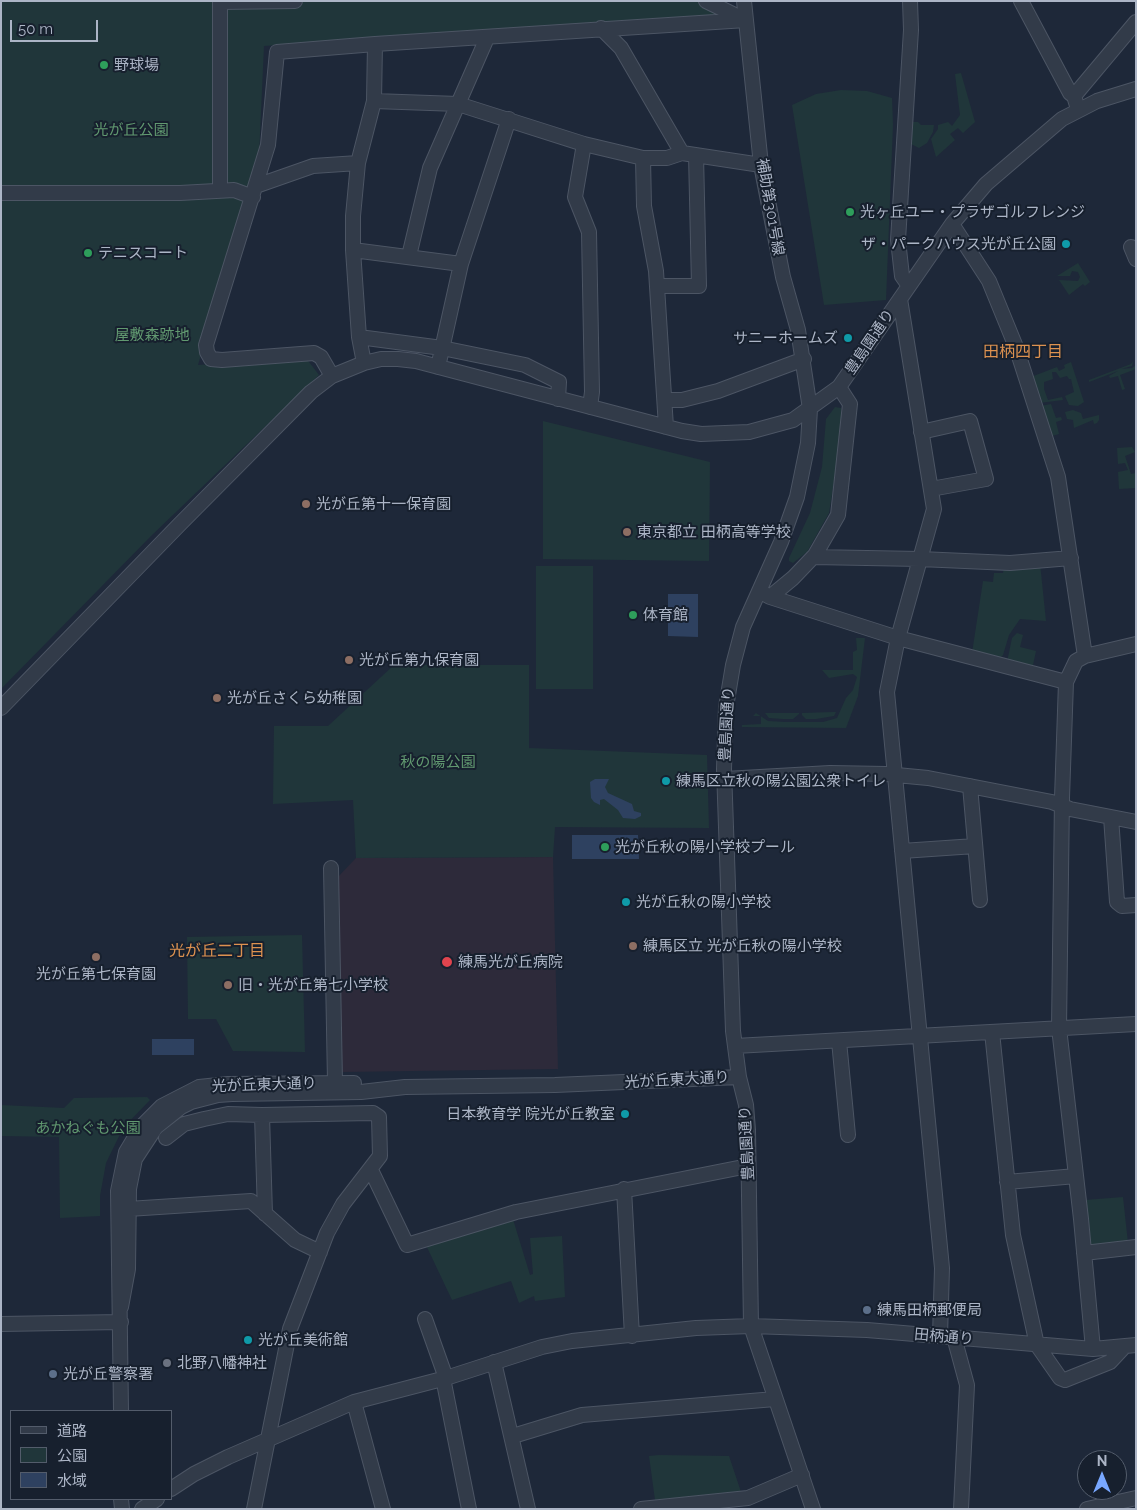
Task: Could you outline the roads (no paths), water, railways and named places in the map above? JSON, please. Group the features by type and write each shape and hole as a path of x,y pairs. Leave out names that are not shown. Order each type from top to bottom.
{"street":[{"path":"220,190 220,2 295,1"},
{"path":"706,1 746,20"},
{"name":"補助第301号線","path":"744,1 761,165 772,229 804,360 810,410"},
{"path":"909,286 902,276 898,240 911,35 910,1"},
{"path":"1021,1 1076,102 1136,22"},
{"path":"332,376 321,357 314,353 222,360 211,359 207,352 206,345 268,145 277,52 487,38 601,28 746,20"},
{"path":"601,28 621,48 682,153"},
{"path":"408,256 430,168 487,38"},
{"path":"364,362 359,337 353,250 358,163 374,101 375,44"},
{"name":"豊島園通り","path":"813,1509 752,1326 746,1105 739,1077 735,1046 725,779 724,732 729,683 737,646 765,594 798,496 808,443 810,410 840,387 952,224 972,199 1001,169 1062,119 1076,102 1135,91"},
{"path":"374,101 458,104 584,144 643,158 667,158 682,153 761,165"},
{"path":"438,367 460,264 509,119"},
{"path":"584,144 575,197 589,232 592,392 590,407"},
{"path":"657,286 700,286 696,155"},
{"path":"643,158 644,206 657,286 666,427"},
{"path":"1,193 254,191 313,166 358,163"},
{"path":"952,224 990,281 1016,347 1058,476 1072,558 1085,656"},
{"path":"353,250 460,264"},
{"path":"900,299 934,509 898,638 887,692 947,1337 967,1385 961,1509"},
{"path":"359,337 442,348 525,365 558,382 558,399"},
{"path":"1,708 311,392 332,376 364,362 398,359 438,367 666,427 701,434 749,432 793,420 810,410"},
{"path":"664,400 703,395 804,360"},
{"path":"765,594 793,578 813,557 838,514 850,404 840,387"},
{"path":"921,432 970,421 986,479 931,489"},
{"path":"813,557 1010,563 1072,558"},
{"path":"765,594 898,638 1066,682"},
{"path":"1094,1350 1059,1028 1066,682 1076,661 1085,656 1136,644"},
{"path":"725,779 830,773 928,778 1136,822"},
{"path":"970,786 980,900"},
{"path":"1112,817 1118,902 1122,906 1136,905"},
{"path":"902,851 975,846"},
{"path":"331,868 335,1082"},
{"path":"735,1046 1136,1024"},
{"path":"992,1032 1013,1235 1037,1345 1060,1378 1065,1380 1110,1362 1130,1346"},
{"path":"839,1041 848,1135"},
{"name":"光が丘東大通り","path":"121,1410 121,1307 118,1269 119,1178 126,1152 150,1116 181,1095 212,1085 335,1082 405,1087 565,1084 739,1077"},
{"name":"光が丘東大通り","path":"121,1307 128,1269 128,1209 131,1172 141,1148 156,1128 180,1107 218,1095 361,1092 405,1087"},
{"path":"319,1092 320,1114"},
{"path":"180,1107 184,1124"},
{"path":"166,1138 184,1124 228,1114 373,1112 378,1117 380,1156 343,1204 327,1232 290,1329 254,1509"},
{"path":"262,1115 265,1214"},
{"path":"371,1170 407,1244 516,1212 624,1189 748,1166"},
{"path":"1008,1182 1076,1176"},
{"path":"624,1189 632,1336"},
{"path":"128,1209 250,1201 295,1240 320,1252"},
{"path":"1084,1253 1136,1247"},
{"path":"425,1319 444,1378 469,1509"},
{"path":"1,1324 121,1322"},
{"name":"田柄通り","path":"172,1488 194,1474 354,1402 562,1343 696,1328 752,1326 947,1337 1094,1350 1130,1346"},
{"path":"494,1362 513,1436 528,1509"},
{"path":"513,1436 582,1415 775,1398"},
{"path":"354,1402 383,1509"},
{"path":"641,1509 746,1503 802,1475"},
{"path":"1087,1509 1136,1498"},
{"path":"142,1509 156,1500"}],"water":[{"path":"668,594 698,594 698,637 668,636"},
{"path":"595,779 609,779 605,787 608,793 632,804 634,811 641,813 641,816 635,819 623,818 618,810 604,799 600,800 600,805 594,802 591,798 590,782"},
{"name":"光が丘秋の陽小学校プール","path":"572,835 638,835 639,859 572,859"},
{"path":"152,1039 194,1039 194,1055 152,1055"}],"place":[{"name":"野球場","path":"104,65"},
{"name":"光ヶ丘ユー・プラザゴルフレンジ","path":"850,212"},
{"name":"ザ・パークハウス光が丘公園","path":"1066,244"},
{"name":"テニスコート","path":"88,253"},
{"name":"サニーホームズ","path":"848,338"},
{"name":"光が丘第十一保育園","path":"306,504"},
{"name":"東京都立 田柄高等学校","path":"627,532"},
{"name":"体育館","path":"633,615"},
{"name":"光が丘第九保育園","path":"349,660"},
{"name":"光が丘さくら幼稚園","path":"217,698"},
{"name":"練馬区立秋の陽公園公衆トイレ","path":"666,781"},
{"name":"光が丘秋の陽小学校プール","path":"605,847"},
{"name":"光が丘秋の陽小学校","path":"626,902"},
{"name":"練馬区立 光が丘秋の陽小学校","path":"633,946"},
{"name":"光が丘第七保育園","path":"96,957"},
{"name":"練馬光が丘病院","path":"447,962"},
{"name":"旧・光が丘第七小学校","path":"228,985"},
{"name":"日本教育学 院光が丘教室","path":"625,1114"},
{"name":"練馬田柄郵便局","path":"867,1310"},
{"name":"光が丘美術館","path":"248,1340"},
{"name":"北野八幡神社","path":"167,1363"},
{"name":"光が丘警察署","path":"53,1374"}],"district":[{"name":"田柄四丁目","path":"1023,352"},
{"name":"光が丘二丁目","path":"217,951"}],"park label":[{"name":"光が丘公園","path":"131,130"},
{"name":"屋敷森跡地","path":"152,335"},
{"name":"秋の陽公園","path":"438,762"},
{"name":"あかねぐも公園","path":"88,1128"}]}
